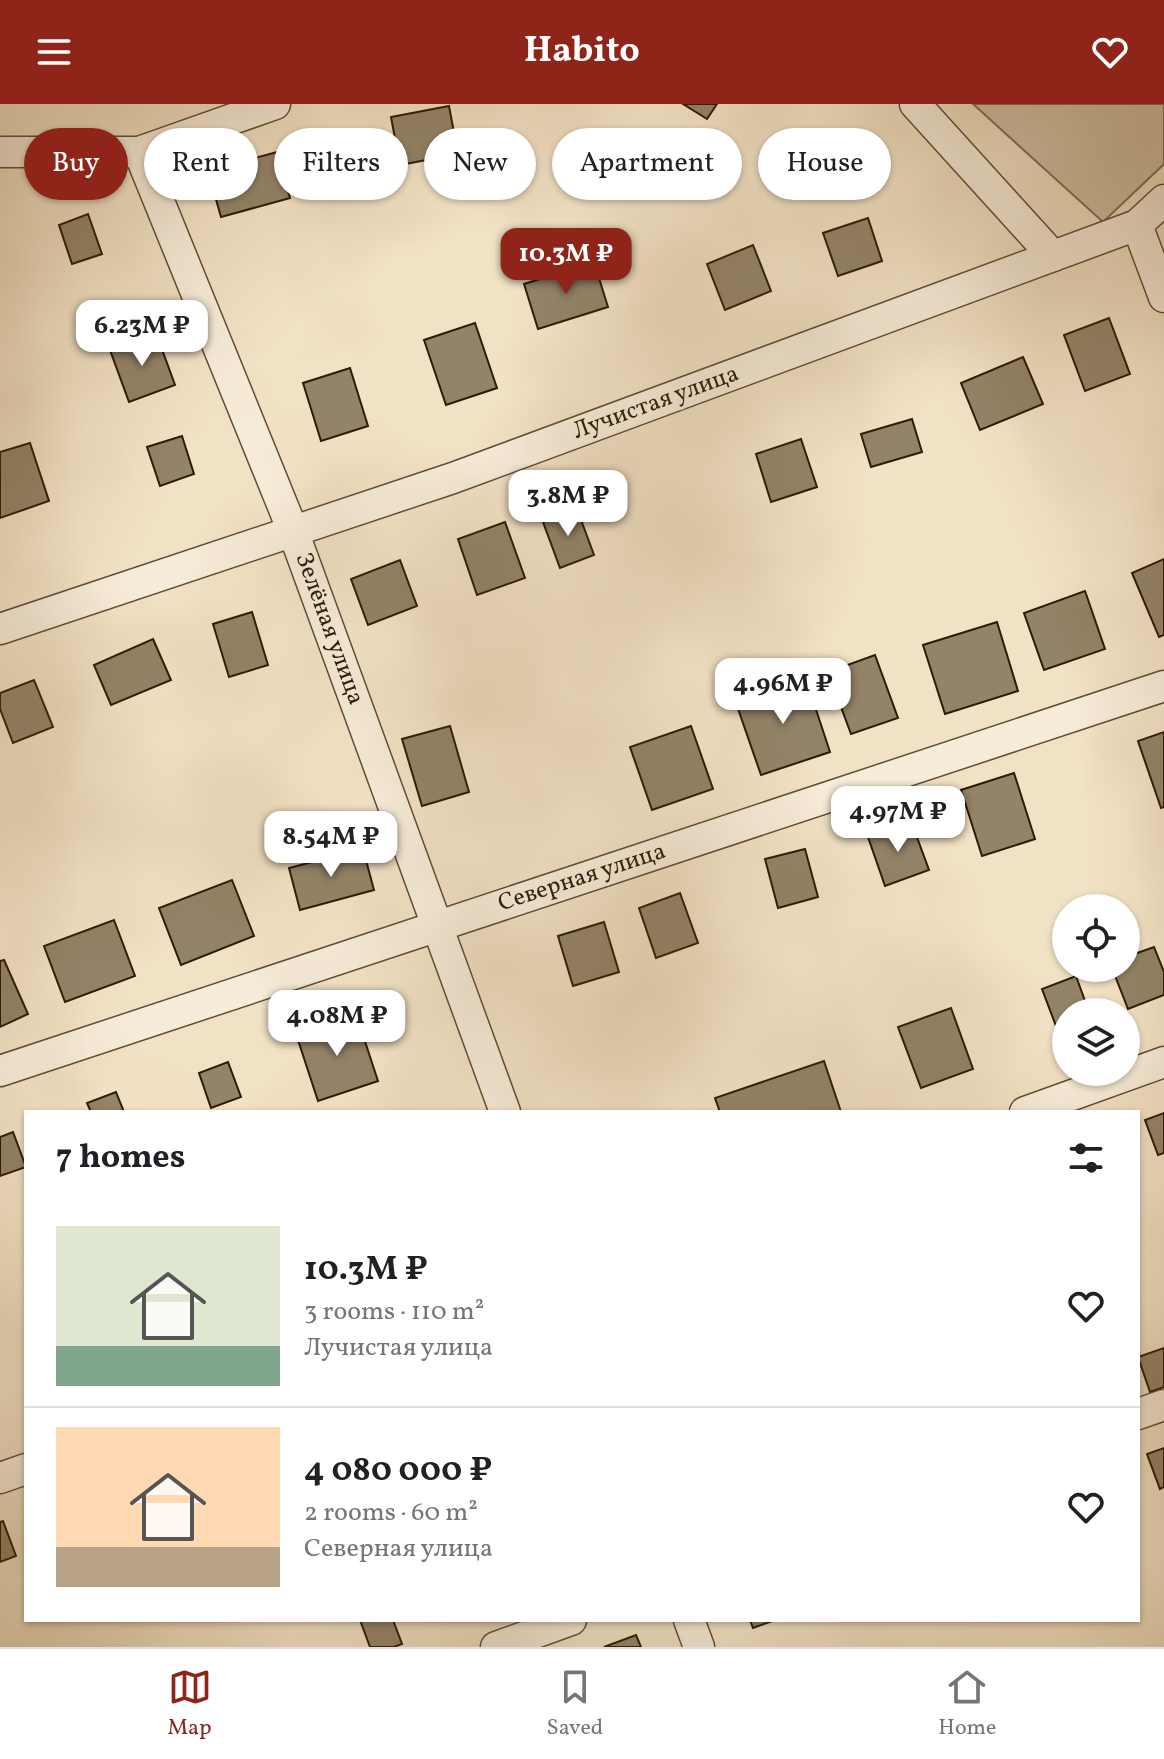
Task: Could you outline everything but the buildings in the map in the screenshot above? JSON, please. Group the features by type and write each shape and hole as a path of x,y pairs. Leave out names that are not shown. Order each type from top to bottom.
{"street":[{"path":"0,152 139,152 275,104"},
{"path":"915,104 1053,256"},
{"name":"Зелёная улица","path":"139,152 293,531 504,1110"},
{"name":"Лучистая улица","path":"0,629 453,478 1137,225 1164,200"},
{"path":"1137,225 1164,297"},
{"name":"Северная улица","path":"0,1071 1164,686"},
{"path":"1031,1110 1164,1062"},
{"path":"1140,1413 1164,1405"},
{"path":"0,1478 24,1470"},
{"path":"496,1647 565,1622"},
{"path":"690,1622 699,1647"}],"shaded area":[{"path":"973,104 1164,104 1164,164 1103,222"}]}
